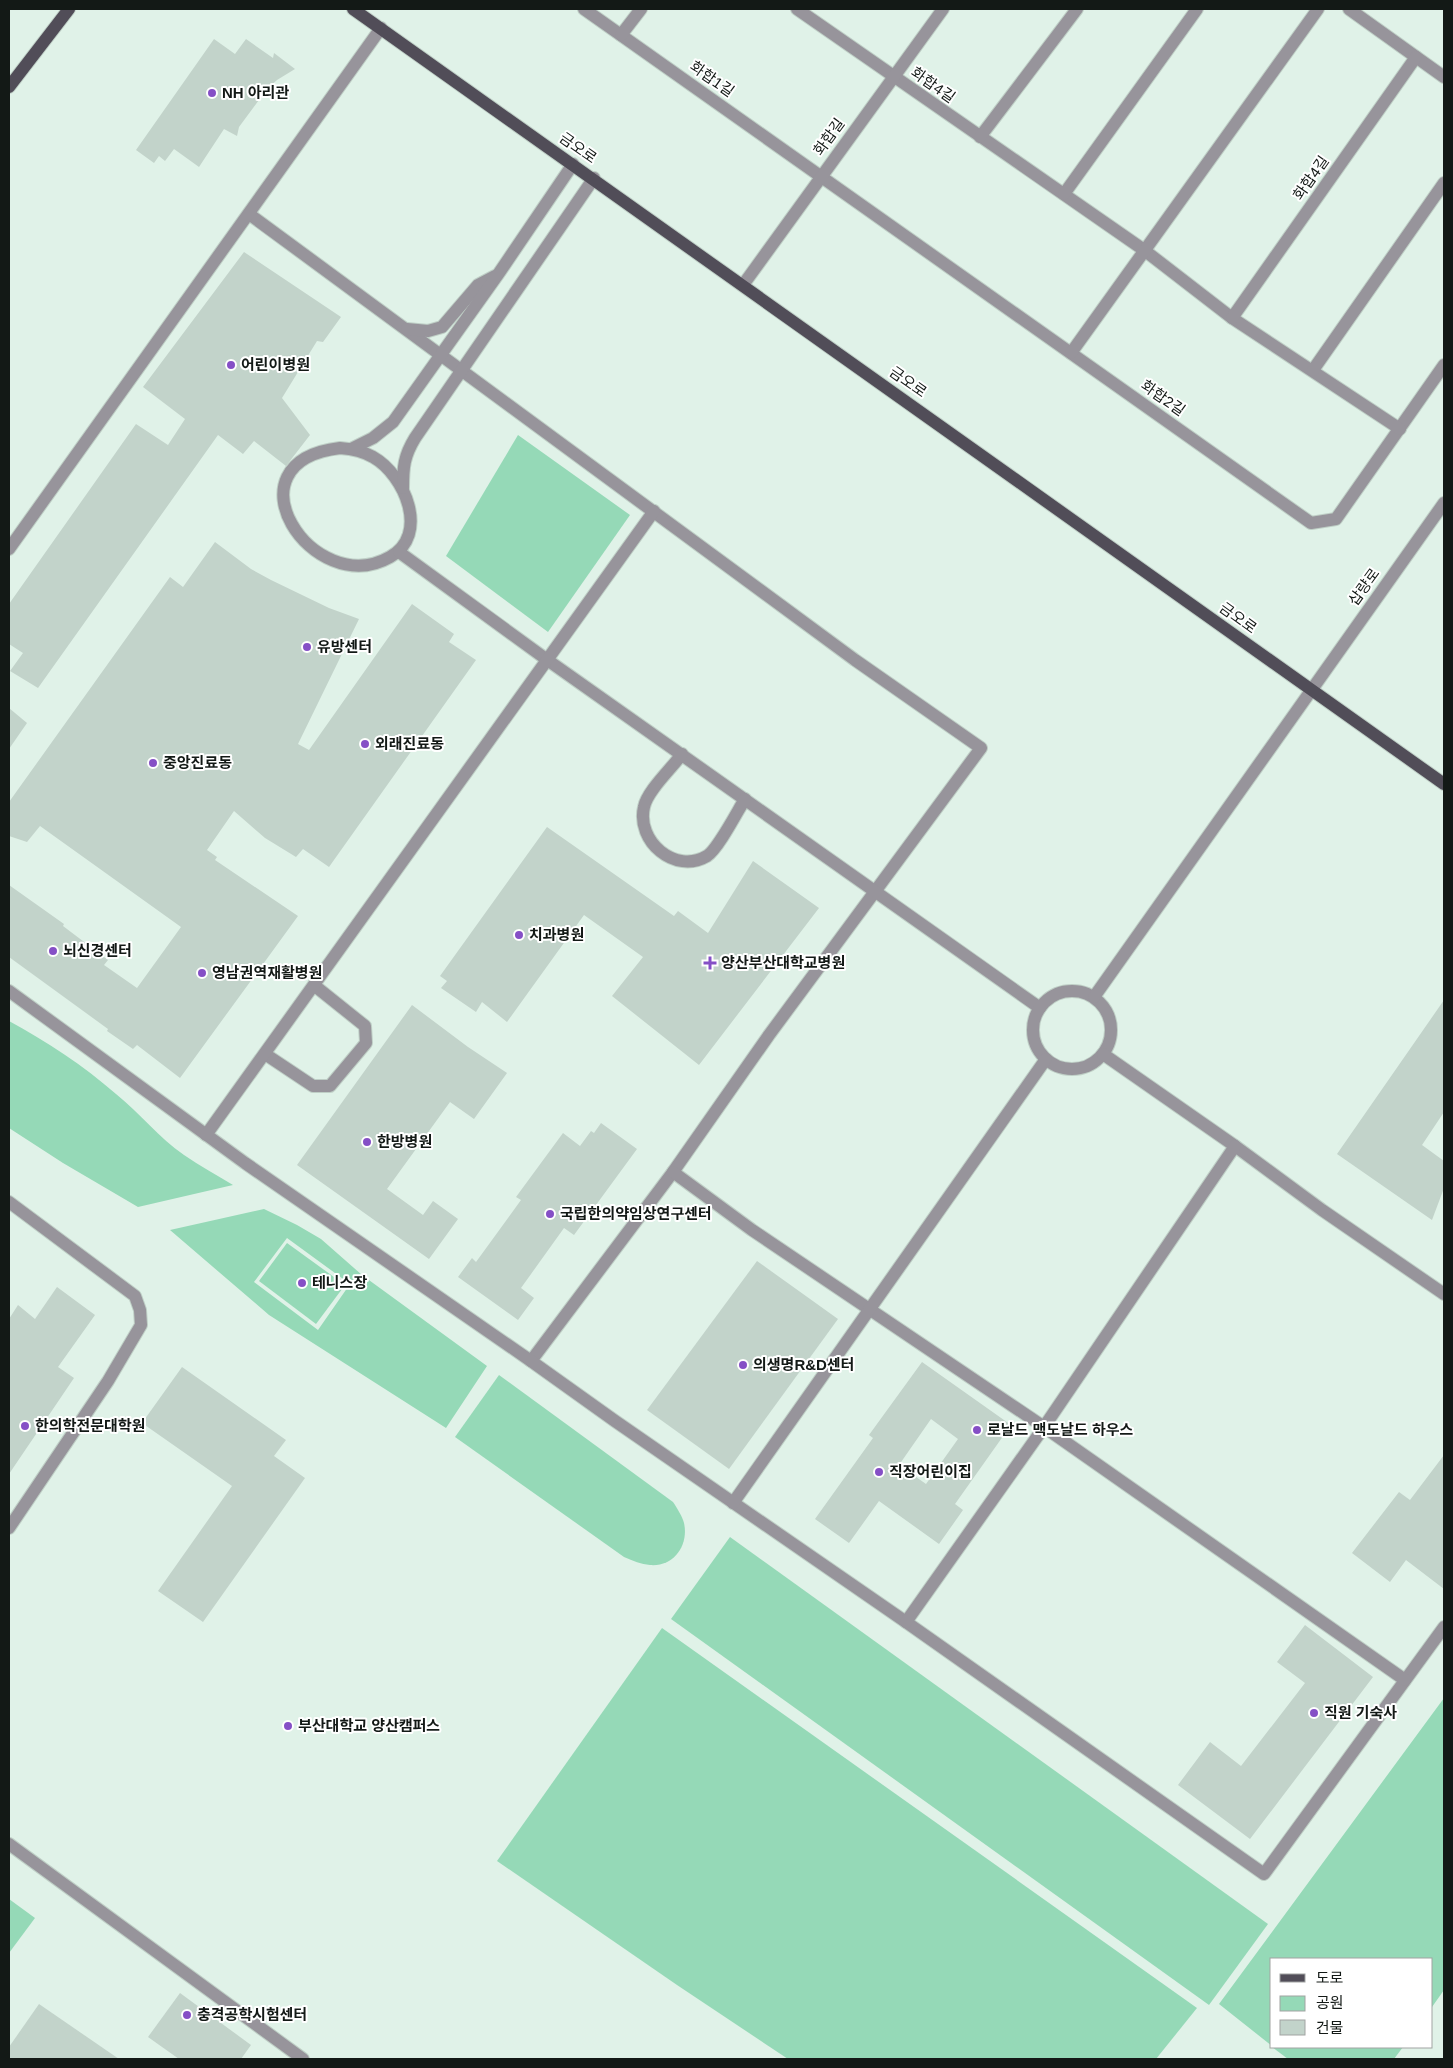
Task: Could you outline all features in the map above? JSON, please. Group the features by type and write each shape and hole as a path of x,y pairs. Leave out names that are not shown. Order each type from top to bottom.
{"main road":[{"path":"9,87 69,9"},
{"name":"금오로","path":"353,9 594,178 1444,784"}],"street":[{"name":"화합1길","path":"584,9 821,176"},
{"path":"622,35 641,9"},
{"name":"화합4길","path":"798,9 893,77 1144,250 1232,318 1400,429"},
{"name":"화합길","path":"743,285 943,9"},
{"path":"980,137 1077,9"},
{"path":"1064,194 1196,9"},
{"path":"1071,353 1318,9"},
{"path":"1349,9 1444,77"},
{"path":"9,549 381,28"},
{"name":"화합4길","path":"1232,318 1416,57"},
{"path":"351,449 374,438 393,422 499,273 573,164"},
{"name":"화합2길","path":"821,176 1311,523 1336,519 1444,365"},
{"path":"403,488 403,466 406,452 594,178"},
{"path":"1313,370 1444,183"},
{"path":"249,214 855,660 981,748 769,1036 673,1172 531,1361"},
{"path":"407,329 428,331 442,327 478,285 499,273"},
{"path":"340,448 351,449 373,456 394,474 403,488 408,504 409,538 399,552 384,561 371,564 347,564 330,560 316,551 303,540 286,514 283,500 285,482 299,462 322,451 340,448"},
{"name":"삽량로","path":"1094,997 1444,503"},
{"path":"206,1135 654,511"},
{"path":"399,552 546,659 1040,1008"},
{"path":"682,754 656,785 644,807 644,821 648,836 656,849 671,859 697,860 708,855 745,799"},
{"path":"265,1054 313,1086 330,1086 366,1043 365,1026 314,986"},
{"path":"9,991 206,1135 906,1622 1264,1874 1444,1627"},
{"path":"1083,992 1094,997 1110,1017 1111,1036 1103,1054 1094,1063 1082,1068 1070,1069 1057,1066 1046,1059 1034,1040 1035,1018 1040,1008 1048,999 1059,993 1083,992"},
{"path":"1103,1054 1235,1146 1322,1210 1444,1294"},
{"path":"733,1503 1046,1059"},
{"path":"906,1622 1044,1427 1235,1146"},
{"path":"673,1172 752,1230 1044,1427 1405,1680"},
{"path":"9,1202 135,1296 140,1310 141,1325 108,1381 9,1528"},
{"path":"9,1844 304,2059"}],"green space":[{"path":"518,435 630,515 548,632 446,556"},
{"path":"9,1021 78,1064 125,1101 175,1148 233,1185 138,1207 63,1163 9,1128"},
{"path":"264,1209 321,1239 362,1275 487,1366 446,1428 269,1315 170,1230","holes":["287,1238 350,1284 318,1330 254,1282"]},
{"name":"테니스장","path":"287,1243 345,1285 316,1324 259,1281"},
{"path":"499,1375 673,1502 683,1520 685,1531 682,1546 673,1558 659,1565 650,1565 624,1557 455,1437"},
{"path":"730,1537 1268,1924 1209,2005 671,1619"},
{"path":"662,1628 1197,2008 1156,2059 788,2059 497,1861"},
{"path":"1444,1698 1444,1990 1433,2006 1433,1958 1270,1958 1270,2044 1219,2004"},
{"path":"9,1899 35,1918 9,1953"},
{"path":"1273,2048 1402,2048 1394,2059 1288,2059"}],"building":[{"name":"NH 아리관","path":"214,39 235,54 246,39 273,58 274,53 295,69 277,80 267,89 239,127 237,136 224,129 199,167 174,149 165,161 159,156 154,163 136,150"},
{"path":"244,252 341,317 323,342 317,341 282,398 310,435 286,466 254,441 243,454 218,435 38,688 10,671 23,653 9,644 9,604 136,424 168,445 185,419 143,387"},
{"path":"215,542 251,569 271,580 329,608 359,619 298,744 309,750 412,604 454,634 449,642 476,660 329,867 303,849 296,857 265,838 234,811 207,850 217,857 215,860 298,916 180,1078 137,1045 133,1049 107,1031 108,1029 9,957 9,885 64,924 63,926 108,960 104,965 137,988 181,927 40,826 27,842 9,836 9,802 170,577 183,587"},
{"path":"9,708 27,723 9,749"},
{"path":"547,827 674,916 678,911 708,933 753,861 819,908 699,1065 612,996 643,957 584,915 507,1022 482,1002 476,1012 441,988 447,981 440,976"},
{"path":"1444,1000 1444,1112 1422,1145 1444,1161 1444,1188 1432,1220 1337,1154"},
{"name":"한방병원","path":"412,1005 468,1047 507,1073 474,1119 450,1102 387,1189 423,1215 433,1201 458,1219 429,1259 297,1165"},
{"name":"국립한의약임상연구센터","path":"601,1123 637,1149 574,1235 564,1228 521,1288 534,1298 518,1320 458,1277 472,1258 476,1262 521,1200 516,1197 563,1133 580,1146 591,1131 594,1133"},
{"name":"의생명R&D센터","path":"757,1261 838,1319 729,1469 647,1410"},
{"name":"한의학전문대학원","path":"57,1287 95,1315 58,1367 74,1378 9,1474 9,1319 18,1305 35,1319"},
{"path":"922,1362 1011,1425 955,1504 963,1510 939,1544 879,1501 849,1543 815,1519 873,1438 869,1435","holes":["931,1419 958,1439 926,1484 899,1465"]},
{"path":"182,1367 286,1440 274,1456 305,1478 203,1622 158,1591 232,1486 142,1423"},
{"path":"1444,1455 1444,1589 1406,1560 1390,1582 1352,1553 1399,1492 1410,1500"},
{"name":"직원 기숙사","path":"1305,1625 1373,1677 1250,1839 1178,1785 1210,1742 1241,1766 1305,1683 1277,1662"},
{"name":"충격공학시험센터","path":"180,1993 251,2045 241,2059 179,2059 148,2037"},
{"path":"39,2004 119,2059 9,2059 9,2047"}],"place":[{"name":"NH 아리관","path":"212,93"},
{"name":"어린이병원","path":"231,365"},
{"name":"유방센터","path":"307,647"},
{"name":"외래진료동","path":"365,744"},
{"name":"중앙진료동","path":"153,763"},
{"name":"치과병원","path":"519,935"},
{"name":"뇌신경센터","path":"53,951"},
{"name":"양산부산대학교병원","path":"710,963"},
{"name":"영남권역재활병원","path":"202,973"},
{"name":"한방병원","path":"367,1142"},
{"name":"국립한의약임상연구센터","path":"550,1214"},
{"name":"테니스장","path":"302,1283"},
{"name":"의생명R&D센터","path":"743,1365"},
{"name":"한의학전문대학원","path":"25,1426"},
{"name":"로날드 맥도날드 하우스","path":"977,1430"},
{"name":"직장어린이집","path":"879,1472"},
{"name":"직원 기숙사","path":"1314,1713"},
{"name":"부산대학교 양산캠퍼스","path":"288,1726"},
{"name":"충격공학시험센터","path":"187,2015"}]}
